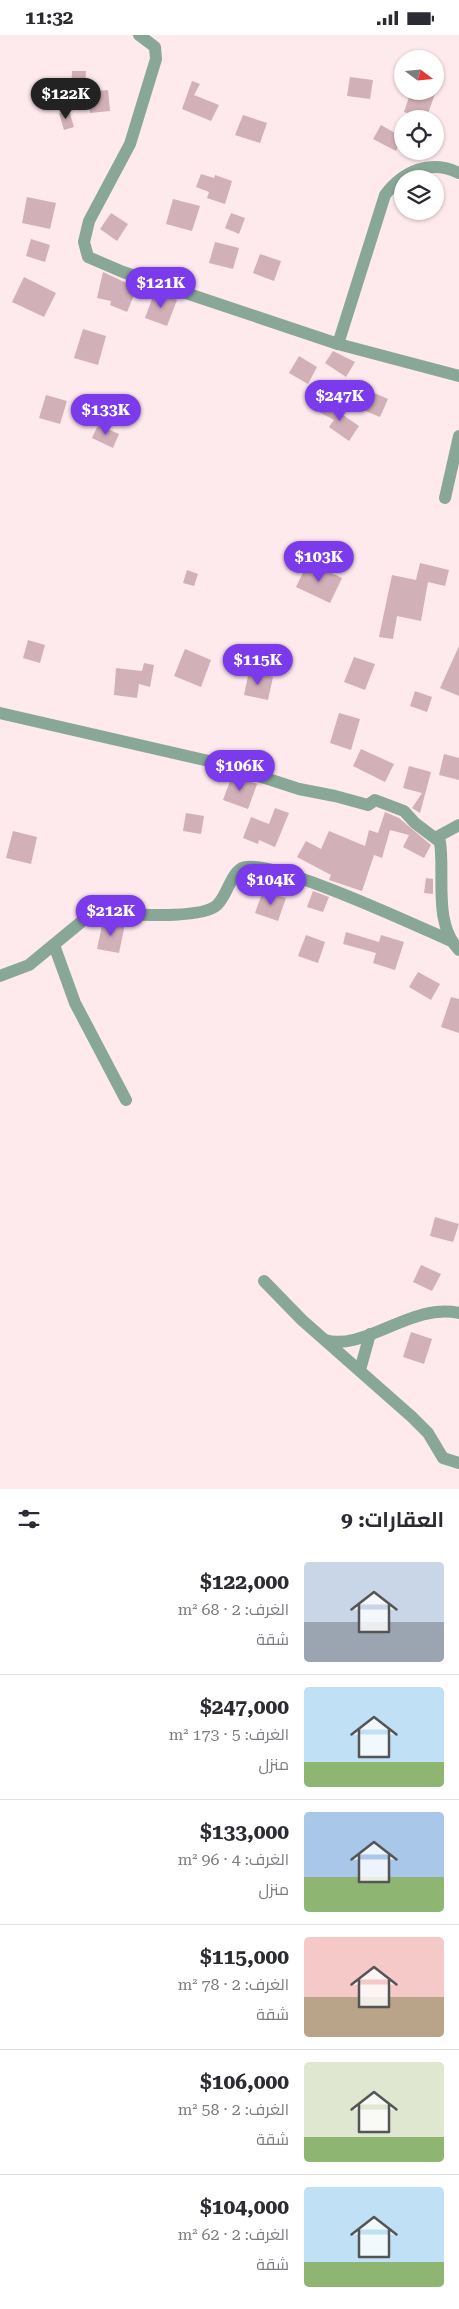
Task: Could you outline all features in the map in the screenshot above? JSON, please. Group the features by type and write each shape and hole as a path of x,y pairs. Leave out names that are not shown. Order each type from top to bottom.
{"street":[{"path":"139,35 153,44 156,59 130,144 85,232 85,249 88,257 123,272 338,344 459,376"},
{"path":"338,344 385,195 398,179 416,170 438,167 459,173"},
{"path":"445,498 459,436"},
{"path":"0,713 222,764 313,793 335,795 368,805 375,800 396,806 404,811 415,823 437,837 442,851 442,901 449,940"},
{"path":"437,837 459,825"},
{"path":"0,976 29,965 86,918 97,913 179,915 203,912 215,907 226,894 235,876 243,868 252,867 301,878 331,888 449,940 459,950"},
{"path":"54,945 75,1003 126,1100"},
{"path":"264,1281 324,1339 428,1433 444,1457 459,1463"},
{"path":"324,1339 349,1342 396,1323 421,1316 444,1311 459,1313"},
{"path":"360,1370 370,1333"}],"building":[{"path":"72,71 86,71 85,93 71,93"},
{"path":"350,77 373,80 370,99 347,96"},
{"path":"192,81 200,84 194,95 219,105 211,121 182,109"},
{"path":"108,90 110,111 90,113 88,92"},
{"path":"408,100 433,100 429,110 405,110"},
{"path":"69,110 74,127 64,130 59,113"},
{"path":"243,115 267,123 260,143 235,135"},
{"path":"381,125 394,132 394,150 373,139"},
{"path":"201,174 214,178 215,175 232,181 225,204 207,198 209,192 196,187"},
{"path":"27,197 56,203 50,229 22,223"},
{"path":"173,199 200,206 192,231 166,224"},
{"path":"111,213 128,224 117,241 100,229"},
{"path":"231,213 245,218 239,234 225,228"},
{"path":"31,239 50,245 45,262 26,256"},
{"path":"215,242 239,248 233,269 209,263"},
{"path":"260,254 281,261 274,281 253,273"},
{"path":"103,272 137,288 127,312 110,305 111,301 97,298"},
{"path":"24,277 56,293 44,317 12,302"},
{"path":"155,291 177,300 167,326 145,318"},
{"path":"83,329 106,336 98,365 74,358"},
{"path":"333,351 355,362 346,377 325,363"},
{"path":"299,356 317,367 308,384 289,373"},
{"path":"363,388 388,399 380,417 356,407"},
{"path":"46,395 67,401 60,424 39,418"},
{"path":"324,402 359,426 349,441 329,427 334,420 319,412"},
{"path":"98,425 119,434 113,448 92,438"},
{"path":"308,562 342,578 330,603 296,587"},
{"path":"420,563 449,570 445,586 428,582 421,621 397,616 393,639 379,637 392,575 416,580"},
{"path":"187,570 198,574 194,586 183,583"},
{"path":"28,640 45,645 40,663 23,658"},
{"path":"459,646 459,696 440,688"},
{"path":"185,649 211,660 201,687 174,676"},
{"path":"354,657 375,664 365,690 344,682"},
{"path":"144,663 154,665 150,687 139,684 137,698 114,695 116,668 142,671"},
{"path":"249,671 273,677 268,700 244,695"},
{"path":"415,691 432,697 427,712 410,706"},
{"path":"339,713 360,719 351,750 330,743"},
{"path":"361,749 394,764 385,782 353,766"},
{"path":"444,754 459,758 459,780 439,775"},
{"path":"409,766 431,772 420,813 412,808 422,793 403,788"},
{"path":"232,776 257,784 248,809 223,800"},
{"path":"275,808 289,813 275,847 259,840 258,844 243,838 251,817 269,824"},
{"path":"385,812 399,818 431,845 424,858 403,847 409,835 390,830 382,858 374,855 362,891 329,880 331,875 297,857 306,841 321,849 329,831 365,846 369,830 378,833"},
{"path":"186,813 204,816 201,834 183,831"},
{"path":"13,831 37,837 31,864 6,858"},
{"path":"426,878 433,879 433,894 424,893"},
{"path":"263,891 286,898 278,921 255,913"},
{"path":"313,891 329,897 323,912 307,907"},
{"path":"103,921 125,924 119,953 97,949"},
{"path":"346,932 379,942 381,935 404,942 395,970 373,963 376,953 343,944"},
{"path":"306,935 325,942 318,963 298,956"},
{"path":"418,972 440,984 431,1000 409,987"},
{"path":"451,997 459,999 459,1033 441,1027"},
{"path":"435,1217 459,1224 453,1242 430,1236"},
{"path":"421,1265 441,1274 432,1291 413,1282"},
{"path":"411,1332 432,1339 424,1364 403,1357"}]}
